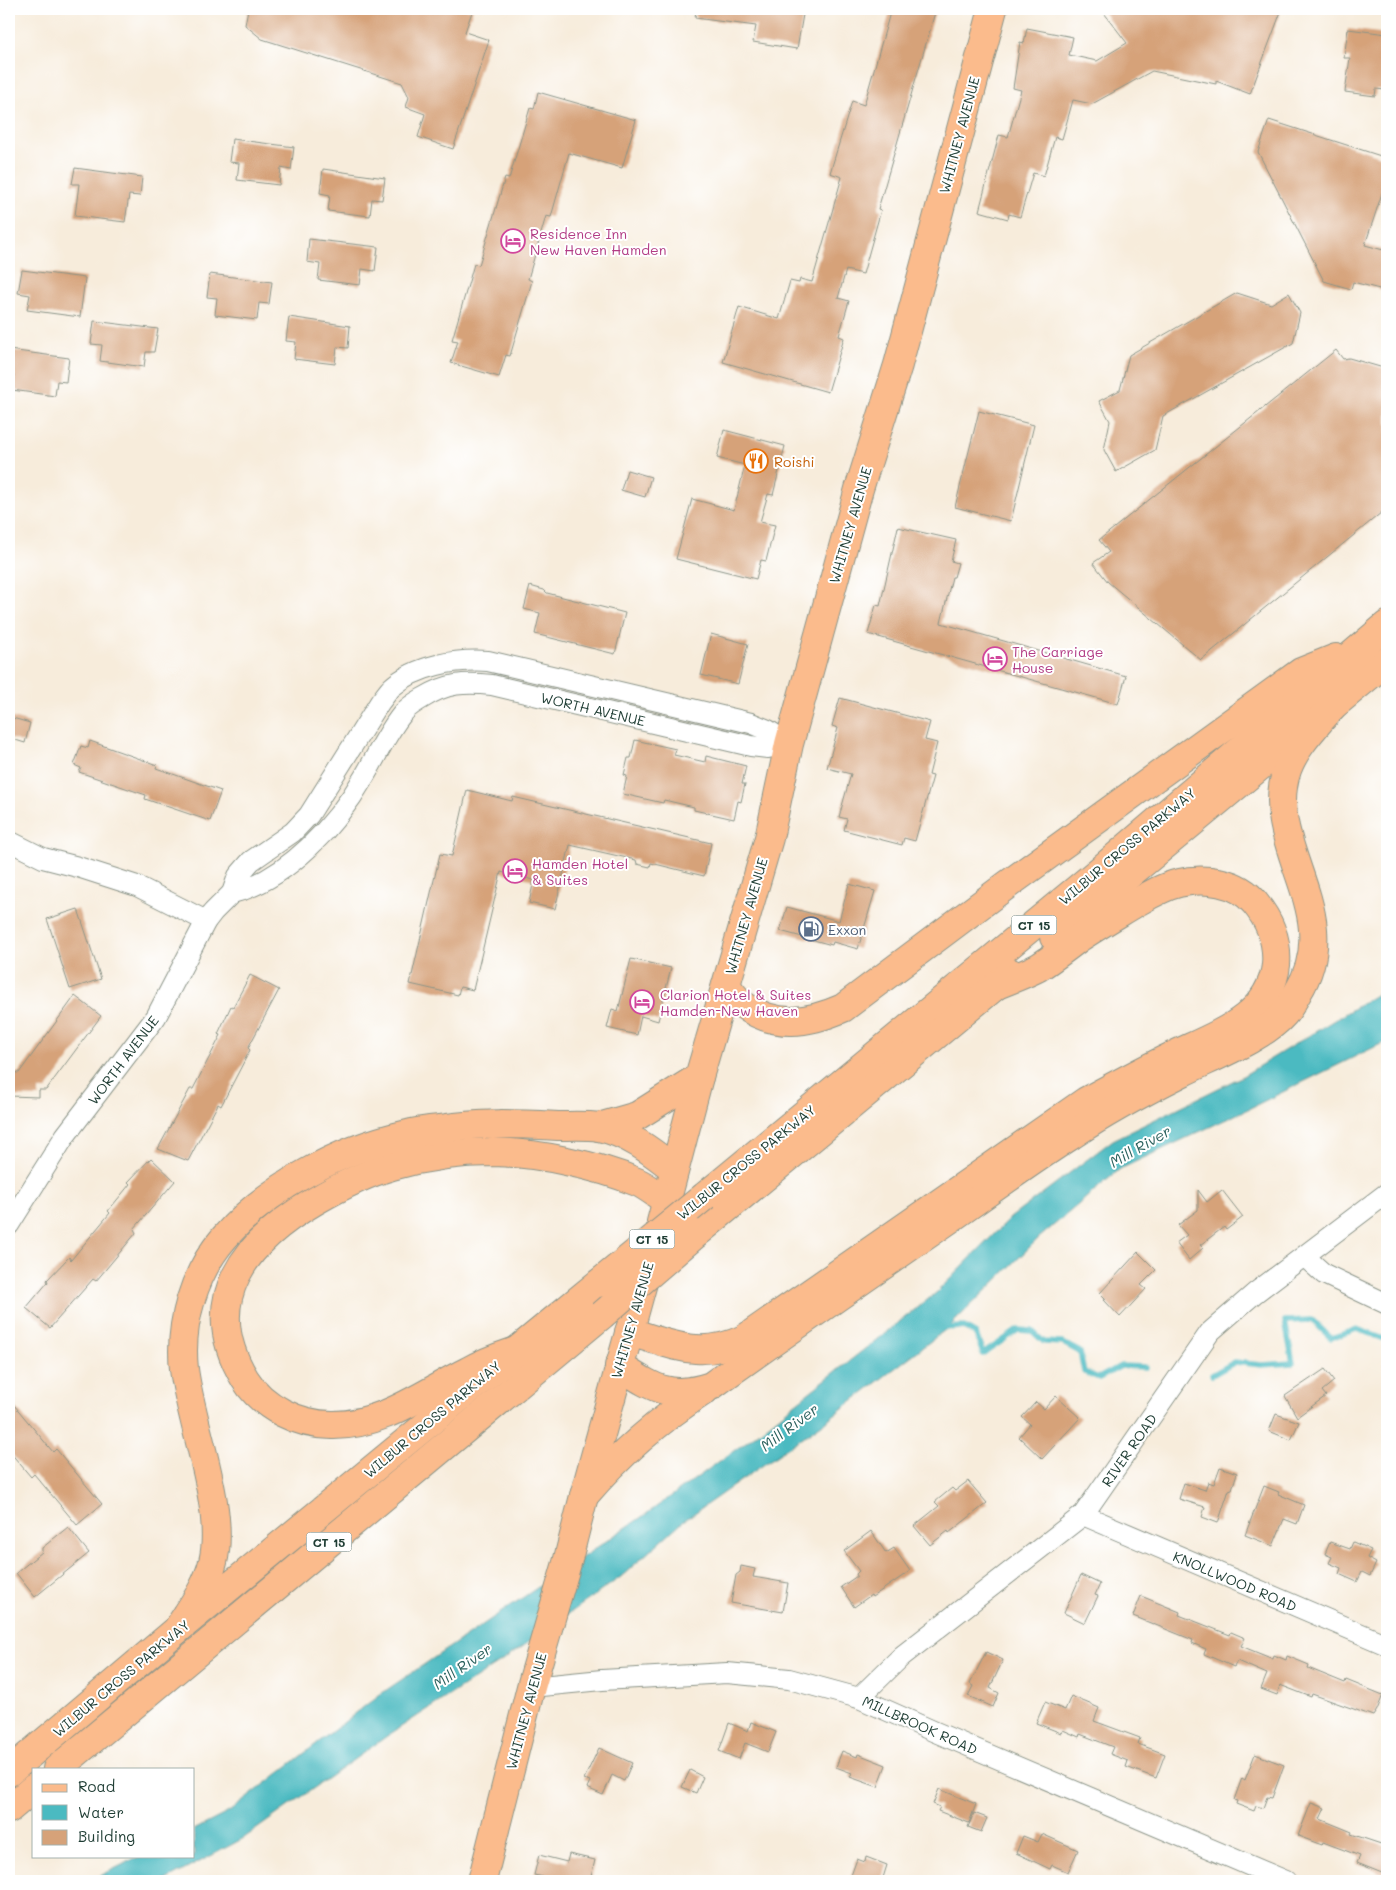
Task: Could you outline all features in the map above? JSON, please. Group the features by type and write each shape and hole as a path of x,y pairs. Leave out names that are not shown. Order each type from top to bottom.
{"main road":[{"name":"WHITNEY AVENUE","path":"482,1881 531,1687 567,1563 619,1366 667,1201 699,1077 769,838 789,744 859,489 898,365 993,9"},
{"name":"WILBUR CROSS PARKWAY","path":"9,1772 177,1630 513,1352 1099,872 1387,625"},
{"path":"726,986 741,1003 749,1008 764,1016 782,1020 796,1022 812,1020 843,1008 1006,885 1300,672 1359,648"},
{"name":"WILBUR CROSS PARKWAY","path":"58,1768 602,1315 696,1234 1387,660"},
{"path":"584,1496 605,1472 658,1424 1073,1133 1147,1091 1260,1033 1284,1014 1300,990 1310,966 1313,939 1312,913 1284,825 1282,806 1283,785 1288,768 1297,749 1330,708"},
{"path":"629,1332 682,1348 698,1350 713,1350 744,1339 1086,1101 1143,1070 1236,1024 1264,1000 1271,987 1277,954 1274,934 1264,914 1250,896 1235,886 1216,882 1179,883 1158,890 1126,909 1038,967 997,984"},
{"path":"177,1630 208,1578 214,1560 216,1541 211,1492 184,1368 184,1327 187,1309 194,1289 206,1264 224,1238 250,1212 296,1180 343,1156 387,1139 427,1130 472,1126 599,1127 637,1116 699,1077"},
{"path":"599,1127 636,1140 674,1168"},
{"path":"513,1352 466,1371 410,1403 389,1412 352,1424 314,1424 297,1419 269,1404 247,1382 237,1365 230,1346 227,1330 228,1295 241,1264 254,1247 271,1231 299,1211 359,1178 391,1166 458,1154 493,1152 529,1154 616,1174 639,1182 667,1201"},
{"path":"619,1366 658,1389 668,1392 697,1391 711,1386"},
{"path":"9,1809 32,1790"}],"street":[{"name":"WORTH AVENUE","path":"9,1225 65,1136 156,1016 206,921 232,894 238,876 251,861 293,832 309,815 380,702 392,687 409,675 436,666 471,660 488,661 751,723 768,730 789,744"},
{"path":"508,689 514,667"},
{"path":"409,675 425,697"},
{"name":"WORTH AVENUE","path":"232,894 248,890 261,883 303,853 323,834 353,796 404,712 434,691 449,685 468,682 508,689 763,748 789,744"},
{"path":"678,729 684,707"},
{"path":"9,841 43,858 137,886 206,921"},
{"name":"RIVER ROAD","path":"859,1698 902,1656 1083,1515 1210,1332 1255,1294 1306,1257 1387,1193"},
{"path":"1306,1257 1324,1274 1387,1304"},
{"name":"KNOLLWOOD ROAD","path":"1083,1515 1387,1645"},
{"name":"MILLBROOK ROAD","path":"531,1687 602,1680 727,1673 789,1679 859,1698 1286,1881"}],"water":[{"name":"Mill River","path":"1387,988 1387,1041 1120,1169 1040,1237 949,1327 826,1421 683,1521 622,1576 505,1659 387,1736 244,1838 164,1881 90,1881 136,1858 195,1858 195,1829 229,1812 379,1695 652,1510 746,1442 936,1293 1010,1218 1113,1140 1241,1077"}],"building":[{"path":"248,9 473,9 465,32 489,40 453,149 418,137 425,114 406,107 409,97 402,83 262,39 245,25"},
{"path":"696,9 804,9 797,49 753,42 756,26 695,18"},
{"path":"891,9 936,9 878,209 881,210 863,274 846,270 838,298 849,301 839,336 844,338 828,392 723,362 739,307 779,319 790,281 799,283 800,279 812,282 842,177 830,173 852,101 864,105"},
{"path":"1101,9 1282,9 1250,94 1216,81 1216,84 1152,71 1092,104 1073,100 1062,139 1055,137 1044,176 1033,173 1020,217 1009,214 1008,219 979,211 999,135 1008,137 1021,90 1013,88 1020,42 1024,43 1027,28 1073,37 1069,55 1097,61 1127,43"},
{"path":"1348,29 1387,34 1385,90 1376,89 1375,96 1345,92 1350,58 1344,58"},
{"name":"Residence Inn New Haven Hamden","path":"538,92 636,120 622,168 569,153 551,217 546,216 528,279 532,281 510,356 506,355 499,377 451,363 458,341 452,340 474,264 479,265 505,178 509,179 530,108 534,109"},
{"path":"1269,120 1387,158 1387,178 1365,245 1387,251 1387,291 1353,282 1351,289 1324,281 1258,152"},
{"path":"232,139 294,147 291,170 281,168 279,185 237,180 239,163 229,162"},
{"path":"75,168 142,177 140,196 129,195 125,222 75,216 79,184 72,184"},
{"path":"323,169 385,178 382,200 372,199 370,216 328,211 330,195 320,193"},
{"path":"309,239 378,247 375,271 362,269 360,285 318,280 320,264 307,262"},
{"path":"22,270 85,278 80,317 27,310 30,295 18,293"},
{"path":"210,274 272,282 269,304 259,303 257,320 215,315 217,298 207,297"},
{"path":"1237,293 1271,304 1289,293 1300,313 1293,343 1163,416 1155,450 1116,472 1104,450 1110,421 1099,401 1120,390 1129,355"},
{"path":"289,317 350,326 348,348 337,347 335,364 294,359 296,342 286,341"},
{"path":"94,321 158,329 154,352 146,352 144,367 100,361 102,345 91,344"},
{"path":"9,350 69,358 66,382 57,381 55,396 12,390 14,375 9,374"},
{"path":"1336,350 1343,359 1349,358 1387,369 1387,508 1201,660 1108,582 1093,563 1109,552 1099,540"},
{"path":"979,411 1034,425 1011,521 955,507"},
{"path":"724,430 785,446 773,495 768,494 760,522 775,525 766,561 761,560 756,579 676,559 692,499 734,510 745,465 717,458"},
{"path":"627,470 651,477 645,497 621,490"},
{"path":"898,527 956,540 951,561 958,563 954,577 952,577 941,623 1126,676 1118,704 868,634 876,605 880,606"},
{"path":"530,586 544,590 547,593 625,613 615,654 535,634 540,613 524,609"},
{"path":"711,634 748,644 738,684 701,675"},
{"path":"840,698 930,722 925,740 937,743 929,775 933,776 915,841 904,838 902,845 844,830 847,819 839,817 851,774 827,768 838,728 832,726"},
{"path":"9,717 30,723 25,743 9,738"},
{"path":"635,740 676,749 674,755 705,762 706,756 746,766 741,802 738,801 734,819 694,810 694,807 664,800 663,803 623,794 627,776 624,775 628,758 631,758"},
{"path":"90,741 157,765 156,768 221,791 210,821 145,799 146,795 79,772 81,768 74,765 81,746 88,748"},
{"path":"467,790 512,801 513,797 711,843 704,876 651,863 650,867 637,864 636,860 570,845 555,909 529,903 534,880 501,872 473,990 460,987 458,995 410,984 440,854 452,856"},
{"path":"849,884 875,891 858,949 833,942 832,945 780,931 787,907 839,921"},
{"path":"78,909 101,979 70,989 47,919"},
{"name":"Clarion Hotel & Suites Hamden-New Haven","path":"631,959 671,968 658,1021 641,1016 637,1035 607,1028 612,1009 618,1011"},
{"path":"250,975 279,990 248,1048 250,1050 221,1106 218,1104 188,1161 158,1149 190,1089 193,1089 221,1035 218,1034 231,1006 233,1007"},
{"path":"75,996 101,1016 46,1090 39,1090 39,1097 9,1096 9,1072 19,1073"},
{"path":"151,1158 175,1181 134,1229 136,1233 96,1281 93,1279 50,1328 26,1308 48,1282 47,1280 69,1257 71,1260 110,1213 108,1211 130,1184 128,1182"},
{"path":"1198,1190 1207,1202 1222,1190 1243,1217 1226,1230 1224,1227 1200,1245 1203,1248 1189,1260 1176,1243 1187,1235 1178,1225 1198,1210"},
{"path":"1138,1252 1156,1270 1141,1285 1146,1289 1120,1317 1100,1293"},
{"path":"1325,1369 1334,1381 1322,1391 1326,1396 1297,1417 1285,1396"},
{"path":"1056,1396 1080,1418 1042,1459 1019,1437 1030,1424 1022,1417 1036,1402 1044,1409"},
{"path":"9,1399 53,1452 56,1449 102,1504 77,1525 34,1474 31,1477 9,1451"},
{"path":"1276,1414 1299,1422 1291,1440 1269,1431"},
{"path":"1220,1467 1237,1473 1218,1523 1202,1517 1205,1507 1179,1499 1184,1483 1205,1490 1208,1482 1214,1484"},
{"path":"968,1481 987,1503 949,1533 948,1531 930,1545 914,1526 939,1506 935,1502 952,1488 955,1491"},
{"path":"1264,1486 1304,1505 1297,1524 1284,1519 1273,1546 1245,1535"},
{"path":"68,1527 89,1553 35,1597 16,1573"},
{"path":"871,1531 886,1553 894,1548 910,1571 854,1607 841,1587 857,1576 856,1574 859,1571 844,1551"},
{"path":"1330,1542 1350,1549 1353,1542 1371,1550 1367,1558 1376,1563 1370,1576 1362,1572 1357,1582 1339,1574 1341,1568 1329,1563 1332,1557 1325,1554"},
{"path":"741,1566 755,1569 753,1577 788,1583 783,1612 731,1603 736,1575 740,1572"},
{"path":"1081,1575 1100,1584 1095,1595 1098,1596 1085,1623 1064,1613"},
{"path":"1141,1596 1180,1612 1179,1615 1230,1635 1231,1632 1245,1638 1241,1646 1273,1659 1274,1655 1286,1660 1287,1656 1309,1665 1308,1668 1345,1683 1346,1680 1383,1695 1377,1710 1373,1716 1312,1694 1311,1697 1280,1685 1277,1695 1261,1689 1267,1674 1237,1661 1234,1667 1204,1654 1206,1649 1192,1643 1193,1640 1133,1616"},
{"path":"986,1652 1003,1660 990,1688 999,1693 993,1707 968,1696 973,1686 970,1684"},
{"path":"1071,1696 1099,1708 1094,1721 1140,1738 1138,1744 1165,1754 1156,1778 1126,1767 1128,1761 1110,1754 1113,1747 1080,1734 1079,1737 1063,1730 1061,1733 1036,1723 1045,1702 1065,1710"},
{"path":"751,1722 776,1732 768,1752 745,1743 739,1759 719,1751 729,1723 748,1731"},
{"path":"599,1748 632,1763 624,1781 612,1775 603,1795 587,1788 590,1781 584,1779"},
{"path":"842,1751 857,1757 858,1754 886,1765 878,1787 850,1777 852,1773 836,1767"},
{"path":"1255,1754 1284,1765 1272,1798 1267,1797 1263,1808 1256,1806 1254,1811 1236,1804 1237,1801 1234,1800 1242,1778 1245,1780"},
{"path":"690,1770 703,1777 696,1793 682,1787"},
{"path":"939,1789 976,1804 969,1823 938,1811 940,1807 933,1804"},
{"path":"1311,1803 1325,1808 1320,1819 1352,1832 1351,1834 1387,1846 1387,1875 1357,1863 1360,1856 1323,1842 1322,1845 1298,1836"},
{"path":"974,1813 987,1818 981,1832 968,1827"},
{"path":"1042,1834 1078,1850 1068,1872 1052,1865 1050,1869 1016,1853 1023,1836 1038,1842"},
{"path":"569,1854 595,1860 590,1881 562,1881 534,1875 539,1855 567,1862"},
{"path":"866,1857 887,1865 882,1881 849,1881 857,1859 865,1862"}],"waterway":[{"path":"1212,1375 1235,1362 1261,1365 1293,1363 1285,1321 1312,1320 1331,1338 1357,1329 1387,1340"},
{"path":"941,1328 964,1327 976,1334 983,1354 1018,1330 1032,1331 1044,1342 1063,1343 1080,1352 1084,1372 1099,1378 1121,1366 1146,1367"}],"place":[{"name":"Residence Inn New Haven Hamden","path":"513,241"},
{"name":"Roishi","path":"756,461"},
{"name":"The Carriage House","path":"995,659"},
{"name":"Hamden Hotel & Suites","path":"515,871"},
{"name":"Exxon","path":"811,929"},
{"name":"Clarion Hotel & Suites Hamden-New Haven","path":"642,1002"}]}
